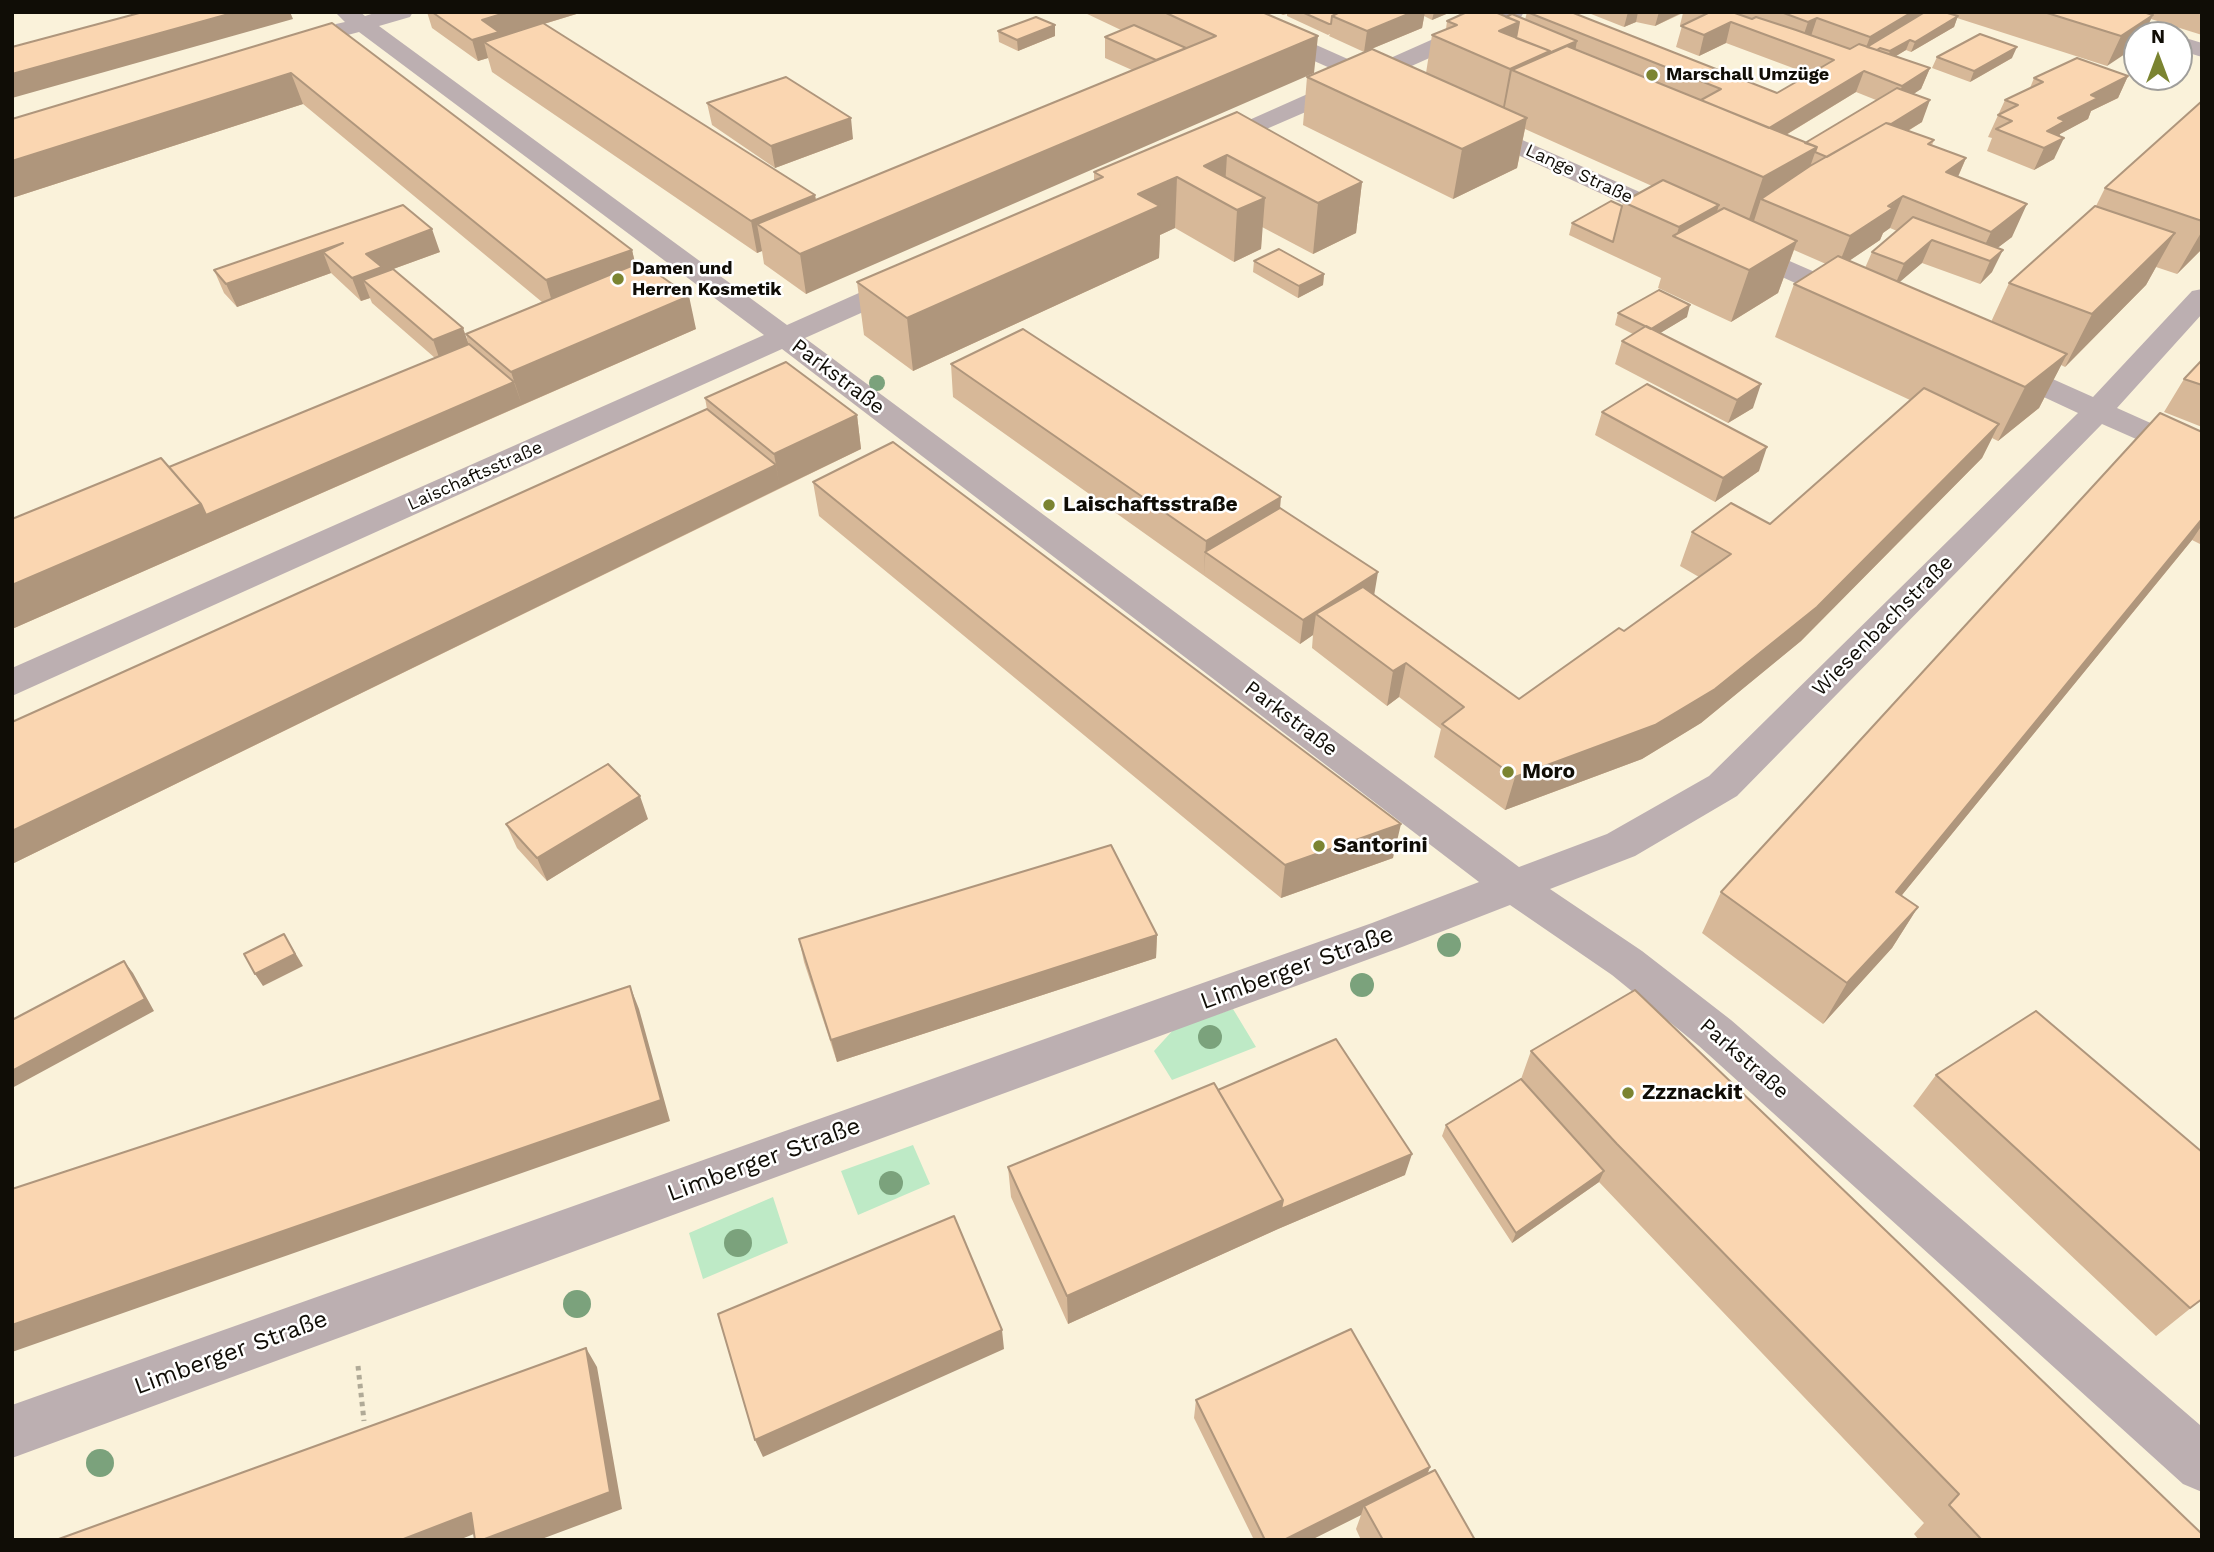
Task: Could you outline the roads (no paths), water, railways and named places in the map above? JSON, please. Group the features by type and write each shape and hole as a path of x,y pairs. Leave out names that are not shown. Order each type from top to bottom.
{"street":[{"path":"323,35 354,18 402,12"},
{"path":"1223,12 1405,94"},
{"path":"1190,156 1513,12"},
{"path":"2086,12 2123,24"},
{"name":"Parkstraße","path":"354,18 784,336 1515,887 1626,963 1715,1032 2202,1465"},
{"name":"Lange Straße","path":"1455,117 1871,307"},
{"name":"Laischaftsstraße","path":"12,683 924,274"},
{"name":"Wiesenbachstraße","path":"1515,887 1621,845 1723,786 2097,411 2202,297"},
{"path":"1971,353 2202,458"},
{"name":"Limberger Straße","path":"12,1432 1515,887"}],"place":[{"name":"Marschall Umzüge","path":"1652,75"},
{"name":"Damen und Herren Kosmetik","path":"618,279"},
{"name":"Laischaftsstraße","path":"1049,505"},
{"name":"Moro","path":"1508,772"},
{"name":"Santorini","path":"1319,846"},
{"name":"Zzznackit","path":"1628,1093"}]}
